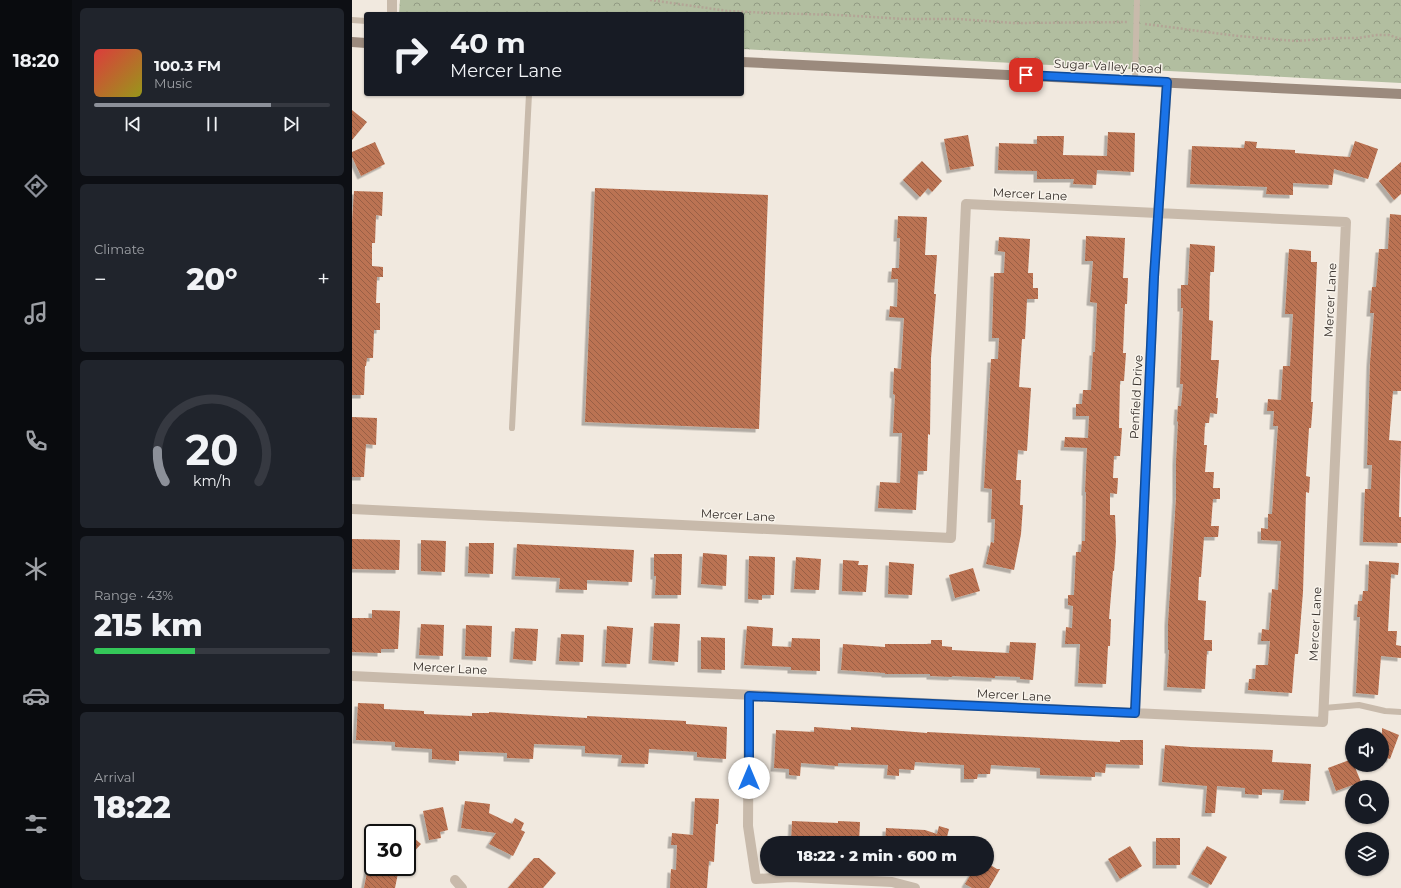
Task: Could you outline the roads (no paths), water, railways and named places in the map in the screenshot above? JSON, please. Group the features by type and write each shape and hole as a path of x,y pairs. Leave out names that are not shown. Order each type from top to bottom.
{"street":[{"path":"392,0 392,12"},
{"path":"352,42 364,43"},
{"name":"Sugar Valley Road","path":"744,62 1401,94"},
{"name":"Penfield Drive","path":"1135,713 1158,213 1167,82"},
{"name":"Mercer Lane","path":"352,509 951,538 966,204 1346,222 1324,722 749,696 352,676"},
{"path":"749,696 748,826 756,879 791,877 892,882 915,888"}],"lane":[{"path":"1135,81 1137,0"},
{"path":"352,20 364,21"},
{"path":"512,428 529,96"},
{"path":"1324,708 1359,706 1385,711 1401,712"}]}
